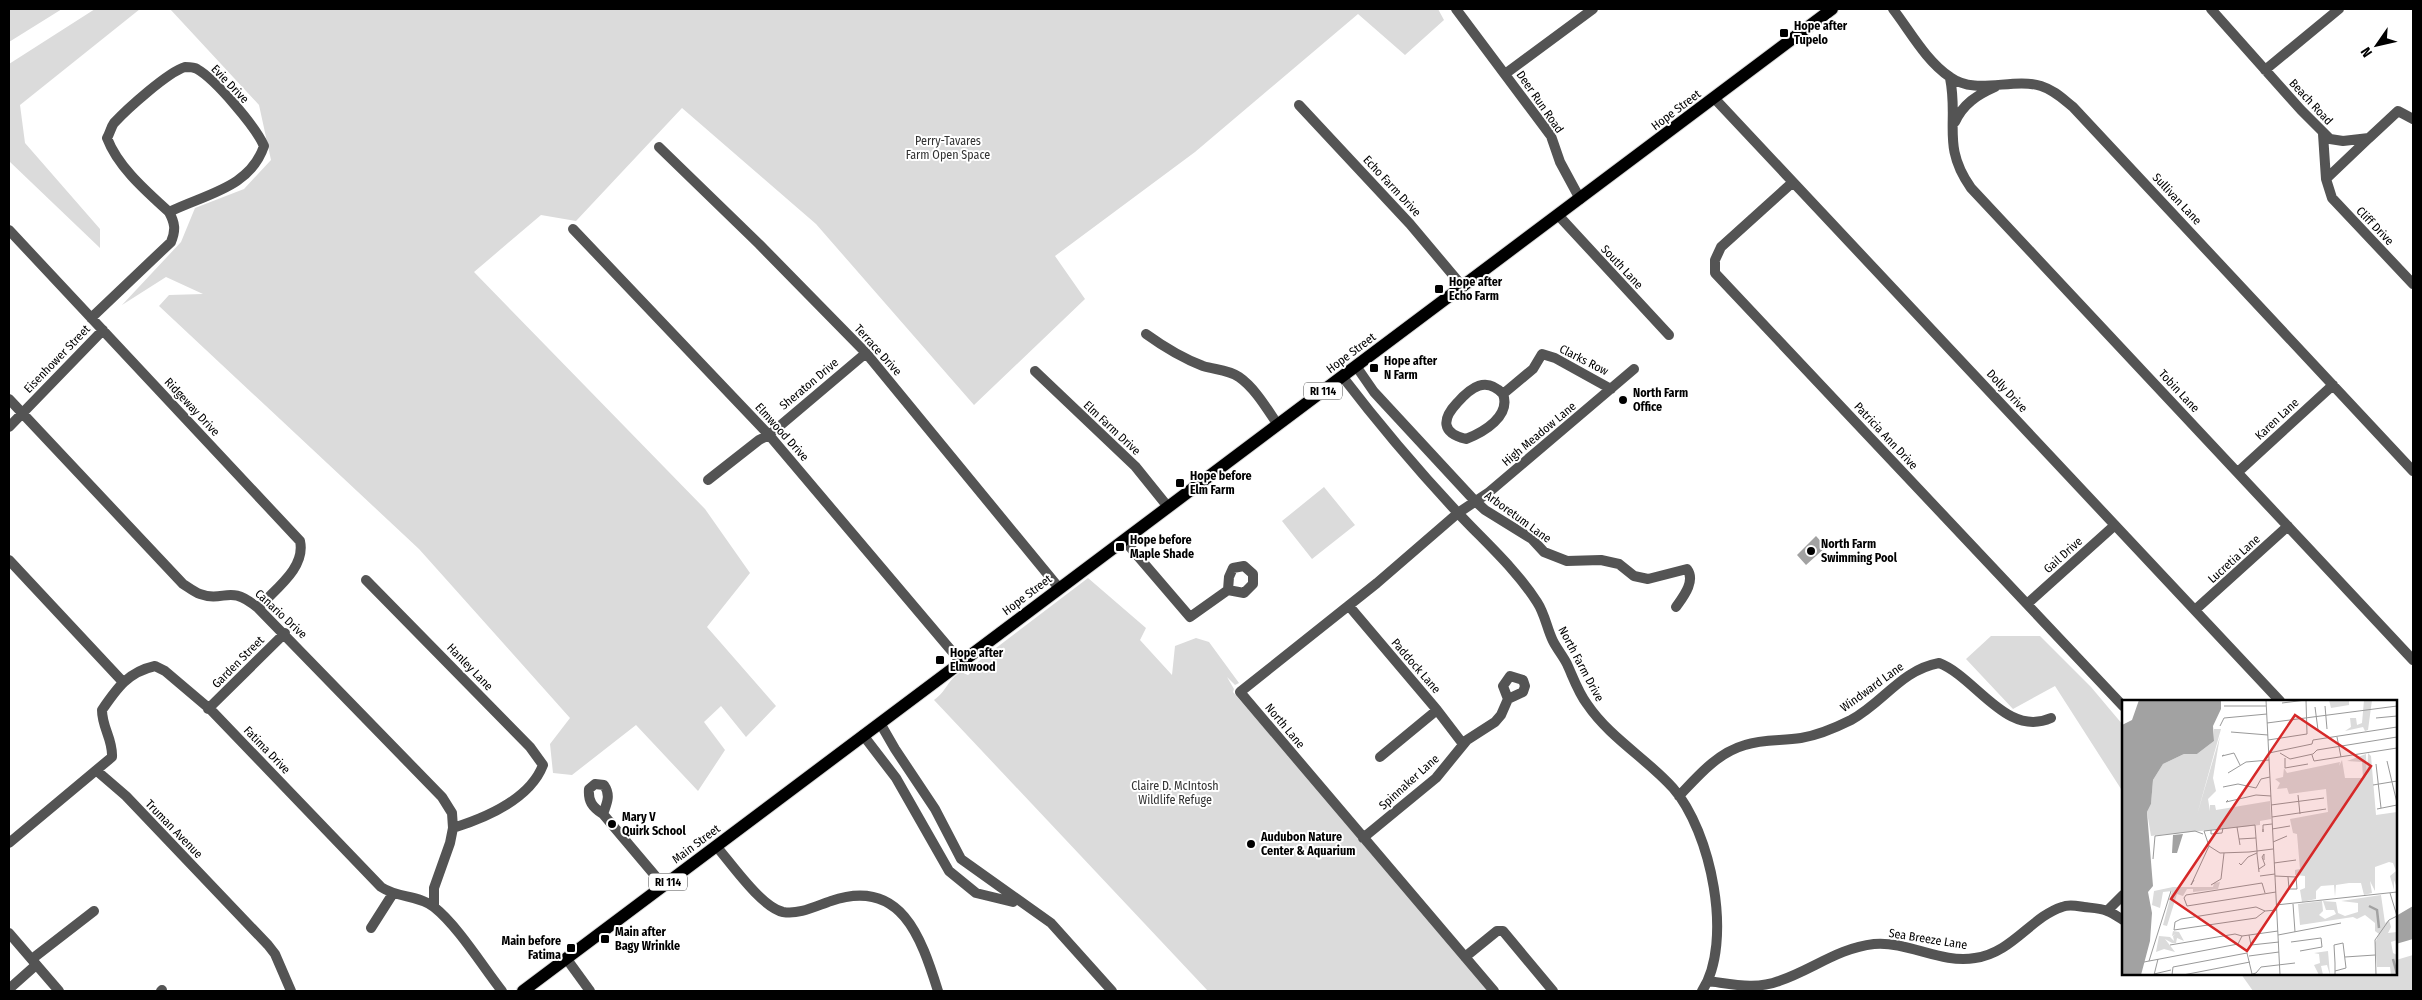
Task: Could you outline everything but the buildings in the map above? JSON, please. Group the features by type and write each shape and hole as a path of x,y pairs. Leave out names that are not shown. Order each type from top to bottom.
{"main road":[{"name":"Hope Street","path":"814,772 1715,99 1832,9"},
{"name":"Main Street","path":"523,991 814,772"}],"street":[{"name":"Deer Run Road","path":"1456,9 1551,136 1560,162 1580,199"},
{"name":"Deer Run Road","path":"1505,74 1593,9"},
{"path":"1892,9 1930,58 1950,78"},
{"name":"Beach Road","path":"2211,9 2323,134 2330,139 2343,141 2368,138"},
{"path":"2265,70 2339,9"},
{"name":"Evie Drive","path":"185,66 196,68 208,78 252,126 264,146 255,166 237,183 169,212 137,181 111,148 107,138 112,125 125,113 165,79 185,66"},
{"name":"Sullivan Lane","path":"1950,78 1971,84 2000,85 2024,83 2042,86 2058,94 2073,107 2413,471"},
{"name":"Tobin Lane","path":"1950,78 1954,106 1952,127 1954,156 1971,188 2413,660"},
{"path":"1952,127 1958,115 1975,96 2000,85"},
{"name":"Dolly Drive","path":"1715,99 2279,700"},
{"name":"Echo Farm Drive","path":"1299,105 1410,224 1463,287"},
{"path":"2326,179 2398,111 2413,119"},
{"name":"Cliff Drive","path":"2323,134 2326,179 2332,198 2413,284"},
{"name":"Terrace Drive","path":"659,147 759,244 866,353 1060,588"},
{"name":"Patricia Ann Drive","path":"1793,182 1721,247 1715,260 1715,273 2122,705"},
{"path":"91,318 171,242 175,233 174,222 169,212"},
{"name":"South Lane","path":"1558,215 1669,335"},
{"name":"Elmwood Drive","path":"573,229 769,435 962,662"},
{"name":"Ridgeway Drive","path":"9,230 300,541 302,551 299,562 258,608"},
{"name":"Eisenhower Street","path":"9,427 103,330"},
{"path":"1146,334 1169,350 1205,366 1227,370 1241,378 1278,424"},
{"name":"Sheraton Drive","path":"708,480 759,440 769,435 866,353"},
{"name":"Clarks Row","path":"1503,394 1533,369 1542,354 1555,358 1611,389"},
{"path":"1356,366 1374,392 1474,500"},
{"name":"High Meadow Lane","path":"1458,513 1502,481 1634,369"},
{"name":"Elm Farm Drive","path":"1035,371 1135,466 1168,507"},
{"name":"North Farm Drive","path":"1342,376 1458,513 1486,540 1538,604 1553,641 1593,714 1610,732 1658,773 1680,796 1702,838 1716,894 1715,956 1708,981 1702,991"},
{"name":"Karen Lane","path":"2238,472 2333,384"},
{"path":"1481,385 1490,385 1496,386 1503,394 1506,402 1504,410 1478,434 1466,439 1456,436 1448,429 1446,420 1448,413 1472,389 1481,385"},
{"name":"Canario Drive","path":"9,399 183,584 200,594 215,596 233,594 245,597 285,633 429,782 452,813 453,828"},
{"name":"Arboretum Lane","path":"1474,500 1485,510 1532,540 1544,552 1568,561 1602,560 1619,564 1634,576 1648,579 1687,569 1690,581 1676,607"},
{"name":"North Lane","path":"1458,513 1349,606 1240,692 1494,991"},
{"name":"Gail Drive","path":"2027,604 2115,525"},
{"name":"Lucretia Lane","path":"2195,610 2288,526"},
{"path":"1124,540 1190,617 1228,590"},
{"path":"9,560 123,682 102,710 106,730 113,744 112,757 9,843"},
{"name":"Hanley Lane","path":"366,580 530,747 543,765 539,776 496,812 453,828"},
{"name":"Paddock Lane","path":"1349,606 1437,710 1463,744"},
{"name":"Garden Street","path":"208,709 285,633"},
{"name":"Windward Lane","path":"1680,796 1706,767 1732,750 1762,741 1800,738 1823,733 1853,719 1906,676 1933,664 1939,663 1960,674 2000,709 2013,717 2032,723 2051,718"},
{"name":"Fatima Drive","path":"123,682 131,674 155,666 165,671 208,709 381,887 392,895"},
{"name":"Spinnaker Lane","path":"1363,838 1436,778 1463,744 1499,718 1508,699"},
{"path":"1380,757 1437,710"},
{"path":"880,723 935,809 961,859 1051,922 1112,991"},
{"path":"863,735 891,771 921,820 943,862 963,884 976,893 1000,897 1029,908"},
{"path":"891,771 905,762"},
{"name":"Truman Avenue","path":"97,771 126,796 268,945 275,954 291,991"},
{"path":"921,820 935,809"},
{"path":"603,814 663,886"},
{"path":"434,907 434,888 450,843 453,828"},
{"path":"716,846 756,892 770,905 783,912 799,912 848,896 866,895 881,898 894,907 919,938 938,991"},
{"path":"943,862 956,852"},
{"path":"371,928 392,895 417,899 434,907 458,934 502,991"},
{"path":"2107,910 2122,896"},
{"name":"Sea Breeze Lane","path":"1708,981 1751,987 1764,985 1794,975 1831,956 1856,947 1876,944 1900,946 1962,959 1975,958 2000,949 2063,906 2107,910 2122,919"},
{"path":"9,989 34,962 94,911"},
{"path":"1465,958 1498,931 1503,931 1512,939 1553,991"},
{"path":"9,933 59,991"},
{"path":"566,958 590,991"}],"green space":[{"path":"9,9 62,9 9,42"},
{"path":"95,9 140,9 20,105 25,143 100,229 100,248 9,161 9,64"},
{"name":"Perry-Tavares Farm Open Space","path":"170,9 1438,9 1444,20 1405,55 1358,14 1195,152 1055,256 1085,299 974,405 816,224 682,108 576,221 541,215 474,272 705,509 750,573 707,627 776,706 746,737 721,706 704,722 725,750 698,791 636,725 572,775 553,773 550,744 570,718 419,549 159,306 169,295 203,294 166,277 122,305 181,242 195,208 244,189 271,160 259,105"},
{"path":"1324,487 1355,525 1312,559 1282,521"},
{"name":"Claire D. McIntosh Wildlife Refuge","path":"1088,578 1146,628 1140,640 1172,675 1175,646 1196,638 1209,642 1239,683 1235,685 1227,677 1234,689 1233,692 1493,991 1208,991 934,700 956,675 961,672 968,675 976,668 975,664"},
{"path":"1991,636 2040,636 2091,687 2122,724 2122,790 2055,686 2013,709 1966,659"},
{"path":"2413,955 2413,991 2253,991 2242,975 2397,975 2397,960"}],"shaded area":[{"name":"North Farm Swimming Pool","path":"1816,536 1826,547 1806,565 1797,555"},
{"path":"2413,906 2413,939 2397,944 2397,915"}],"place":[{"name":"Hope after Tupelo","path":"1784,33"},
{"name":"Hope after Echo Farm","path":"1439,289"},
{"name":"Hope after N Farm","path":"1374,368"},
{"name":"North Farm Office","path":"1623,400"},
{"name":"Hope before Elm Farm","path":"1180,483"},
{"name":"Hope before Maple Shade","path":"1120,547"},
{"name":"North Farm Swimming Pool","path":"1811,551"},
{"name":"Hope after Elmwood","path":"940,660"},
{"name":"Mary V Quirk School","path":"612,824"},
{"name":"Audubon Nature Center & Aquarium","path":"1251,844"},
{"name":"Main after Bagy Wrinkle","path":"605,939"},
{"name":"Main before Fatima","path":"571,948"}]}
